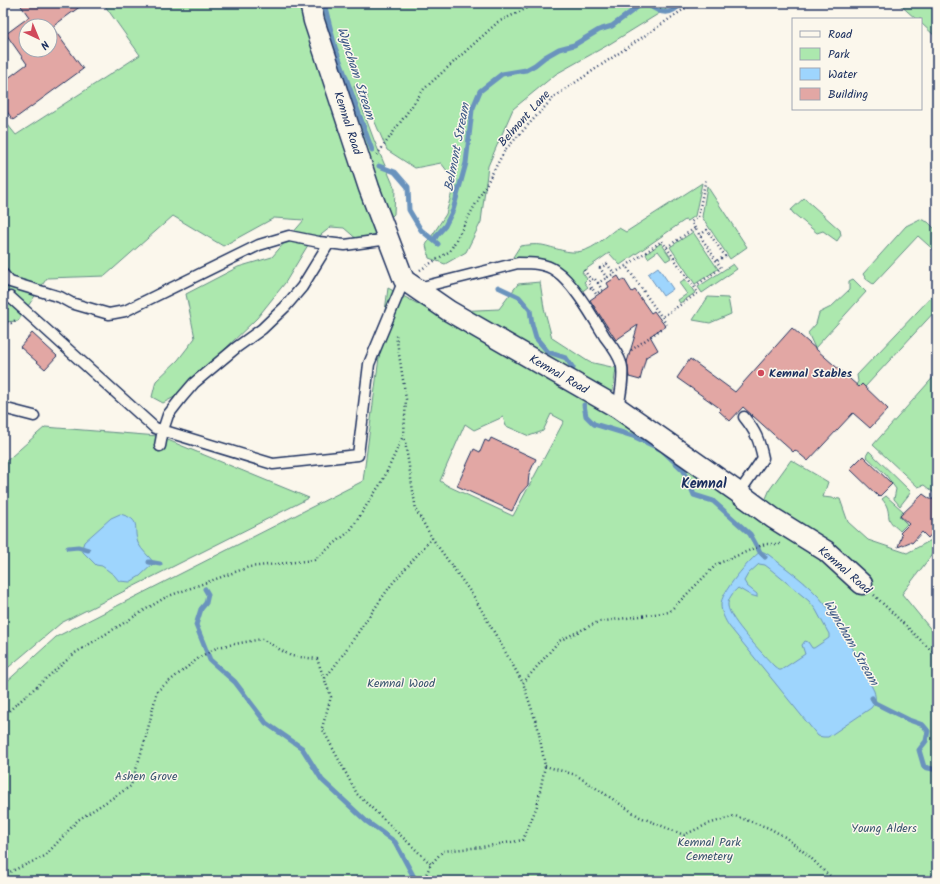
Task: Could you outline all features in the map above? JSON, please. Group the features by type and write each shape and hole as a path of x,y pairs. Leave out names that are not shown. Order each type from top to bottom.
{"street":[{"name":"Kemnal Road","path":"310,3 314,21 364,174 389,239 410,284 449,311 618,408 773,518 826,551 862,584"}],"lane":[{"path":"3,274 10,282 60,297 71,304 109,314 125,311 259,245 289,236 345,245 389,239"},
{"path":"160,446 168,415 194,383 237,347 262,329 285,307 302,287 329,243"},
{"path":"3,300 10,297 155,428 273,464 358,455 370,364 410,284 518,263 529,263 555,270 564,278 616,351 622,364 618,408"},
{"path":"3,408 34,416"},
{"path":"739,493 763,458 754,429 744,417"}],"path":[{"path":"364,174 424,89 498,22 538,3"},
{"name":"Belmont Lane","path":"410,284 418,272 450,251 505,150 554,97 693,3"},
{"path":"694,288 721,268 691,222 698,217 706,178"},
{"path":"667,247 695,228"},
{"path":"700,235 707,230 725,256 717,261"},
{"path":"598,284 662,241 698,293 662,317"},
{"path":"607,278 600,268 607,264 614,273"},
{"path":"619,358 667,325 626,266"},
{"path":"584,270 591,280"},
{"path":"594,278 602,290 596,294 588,282 591,280 594,278"},
{"path":"579,297 592,288"},
{"path":"3,321 11,323 19,317"},
{"path":"396,332 406,399 404,434 416,510 432,538 474,597 524,684 538,728 545,766 537,806 522,840 482,847 443,851 430,864 423,881"},
{"path":"3,716 75,653 166,597 249,567 314,560 350,531 383,480 404,434"},
{"path":"324,678 391,585 432,538"},
{"path":"524,684 559,641 598,622 669,612 717,564 765,544"},
{"name":"Kemnal Road","path":"862,584 937,656"},
{"path":"3,875 44,856 78,820 131,786 146,737 157,691 200,658 216,648 262,639 291,656 317,659 331,696 322,728 357,794 430,864"},
{"path":"545,766 576,775 640,817 684,835 708,824 735,816 769,828 791,842 809,856 827,874 838,881"}],"green space":[{"path":"103,3 676,3 608,45 556,74 513,109 488,166 481,222 466,252 445,264 429,258 426,245 446,214 455,181 441,163 415,168 387,150 368,106 367,94 354,86 374,140 395,189 394,214 374,234 359,241 344,228 331,227 308,245 285,283 257,318 184,392 163,403 152,397 156,381 178,360 195,338 186,294 238,267 272,257 304,220 274,218 223,246 173,216 105,276 47,278 18,321 3,322 3,119 16,135 140,55"},
{"path":"898,3 937,3 937,38 922,24 922,18 915,18"},
{"path":"702,183 695,216 688,221 685,220 620,265 609,253 582,272 587,279 584,282 588,287 580,293 561,270 517,260 513,257 520,246 528,245 542,245 572,252 587,250 596,245 616,229 619,228 626,232"},
{"path":"707,186 747,247 730,259 702,217"},
{"path":"804,198 840,230 841,235 837,241 823,231 817,233 793,213 791,210"},
{"path":"920,219 928,222 937,231 937,253 918,236 873,284 866,279 863,274 906,226"},
{"path":"693,232 718,269 695,284 670,247"},
{"path":"661,243 671,258 666,261 658,251 648,258 646,254"},
{"path":"733,264 737,269 702,293 698,287"},
{"path":"685,279 695,293 680,303 678,300 687,294 679,283"},
{"path":"853,279 866,292 815,348 808,333 816,324 819,313 831,307 849,290 849,281"},
{"name":"Kemnal Wood","path":"540,282 544,308 552,338 589,362 616,368 610,412 764,503 770,489 791,460 828,482 823,497 840,499 848,522 868,540 907,553 937,537 937,548 902,594 937,637 937,881 3,881 3,685 56,637 363,481 388,288 433,312 499,309 518,284","holes":["551,414 564,421 513,516 440,481 465,424 474,430 503,417 506,426 529,436 543,431"]},
{"path":"937,291 937,309 865,387 862,384 818,431 858,382 857,375"},
{"path":"708,297 728,298 731,314 710,323 693,320"},
{"path":"937,373 937,493 934,493 924,485 918,487 873,445"},
{"path":"45,427 158,436 309,498 61,623 3,672 3,464"},
{"path":"869,451 911,492 900,506 894,499 896,489 886,475 866,456"},
{"path":"886,496 903,511 899,516 907,524 900,531 890,520 887,508 882,499"}],"water":[{"path":"658,267 673,289 663,296 648,274"},
{"path":"120,514 132,519 135,525 136,537 141,549 154,563 140,576 130,582 119,581 102,566 96,565 83,552 82,548 84,542 111,518"},
{"path":"760,552 764,552 769,555 818,596 839,623 874,691 875,700 871,708 828,737 818,736 729,626 724,616 721,605 725,593 736,577","holes":["759,564 765,565 809,601 816,610 829,634 829,638 814,648 812,648 808,642 805,641 802,645 805,654 781,670 774,666 748,637 734,619 728,606 728,601 738,588 757,597 757,594 747,586 744,581 748,574"]}],"building":[{"path":"19,3 85,3 58,23 58,18 28,18 29,17"},
{"path":"18,25 18,51 6,34"},
{"path":"58,35 83,69 13,120 3,106 3,82 27,64 23,58 58,58"},
{"path":"618,276 621,281 624,279 632,292 635,290 651,313 654,311 665,326 650,336 658,350 646,357 640,380 629,377 627,362 638,325 616,340 590,300 609,287 607,283"},
{"path":"792,328 859,387 862,384 888,409 870,428 853,413 808,461 795,450 793,452 743,407 730,421 719,411 721,409 677,378 690,359 735,392"},
{"path":"32,333 57,356 45,369 20,347"},
{"path":"491,438 536,459 529,474 528,485 520,494 512,511 457,486 474,449 480,452 485,440 489,442"},
{"path":"863,456 892,484 879,497 850,469"},
{"path":"923,494 930,499 937,499 937,528 928,538 922,532 912,543 910,542 898,547 902,535 900,533 909,524 900,516"}],"waterway":[{"name":"Wyncham Stream","path":"324,3 335,47 372,150"},
{"name":"Belmont Stream","path":"434,240 445,226 453,210 466,163 472,110 480,91 502,74 526,70 559,49 574,45 599,30 612,26 639,6 649,5 658,11 670,12 682,3"},
{"name":"Wyncham Stream","path":"379,166 395,172 408,187 409,210 421,230 438,244"},
{"name":"Wyncham Stream","path":"498,287 519,297 530,310 536,338 548,352 566,358 573,368"},
{"name":"Wyncham Stream","path":"584,405 586,416 594,424 633,436 662,450 684,471 694,495 713,501 750,534 760,552 765,557"},
{"path":"68,548 78,547 88,550"},
{"path":"149,562 160,564"},
{"path":"205,589 208,594 206,603 201,609 196,625 210,660 235,682 266,723 302,748 322,780 366,821 395,842 416,881"},
{"name":"Wyncham Stream","path":"872,698 875,703 909,720 923,725 928,731 926,741 919,750 924,767 937,770"}],"place":[{"name":"Kemnal Stables","path":"761,373"}],"district":[{"name":"Kemnal","path":"704,483"}],"park label":[{"name":"Ashen Grove","path":"146,776"},
{"name":"Young Alders","path":"884,828"},
{"name":"Kemnal Park Cemetery","path":"709,849"}]}
